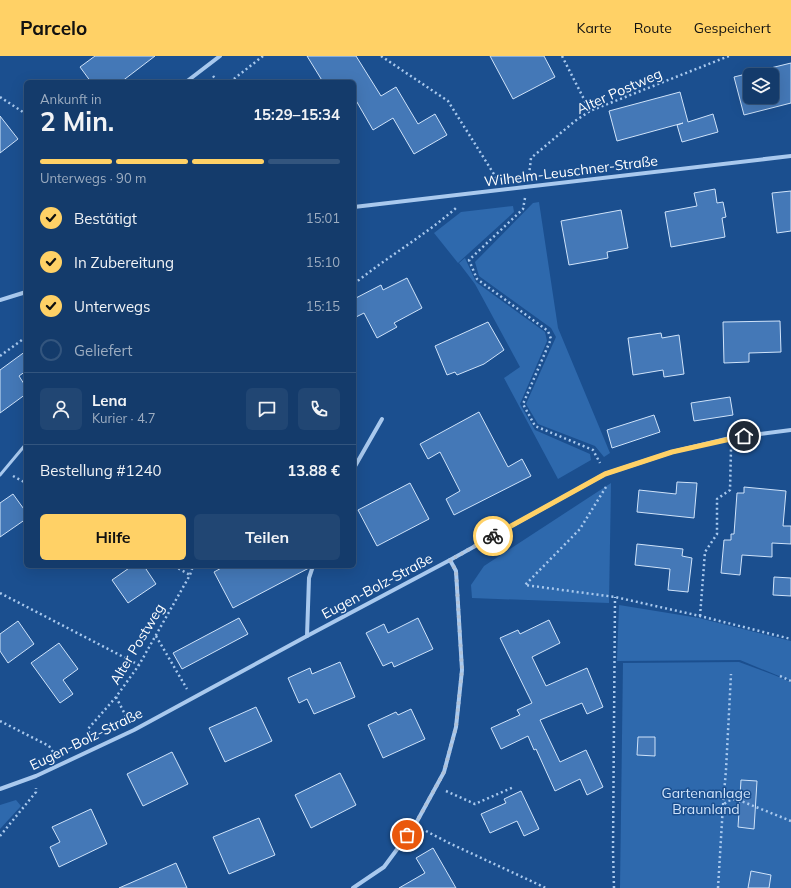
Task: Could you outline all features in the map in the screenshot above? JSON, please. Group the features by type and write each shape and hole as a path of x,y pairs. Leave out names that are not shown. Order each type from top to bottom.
{"street":[{"path":"189,80 220,56"},
{"name":"Wilhelm-Leuschner-Straße","path":"356,207 791,156"},
{"path":"0,300 24,293"},
{"path":"356,465 382,420"},
{"name":"Eugen-Bolz-Straße","path":"0,789 59,766 134,730 450,560 605,474 679,450 730,438 791,430"},
{"path":"353,888 384,867 415,825 444,772 456,727 462,670 456,571 450,560"},
{"name":"Eugen-Bolz-Straße","path":"307,636 309,578 312,568"}],"lane":[{"path":"0,475 24,446"}],"path":[{"path":"233,80 264,56"},
{"path":"381,56 448,101 503,190"},
{"path":"562,56 590,111"},
{"path":"714,56 716,61"},
{"name":"Alter Postweg","path":"605,474 593,450 535,426 523,404 551,339 551,335 548,331 477,279 469,260 523,209 528,187 531,158 576,120 590,111 729,56"},
{"path":"0,97 24,113"},
{"path":"356,282 443,219 473,193"},
{"path":"0,356 24,338"},
{"path":"700,616 705,552 717,534 717,499 730,490 732,462"},
{"path":"605,474 607,488 580,529 525,585 615,597 700,616 791,639"},
{"path":"178,568 190,575"},
{"name":"Alter Postweg","path":"93,750 88,729 116,697 139,665 190,575 192,568"},
{"path":"0,593 139,665"},
{"path":"614,888 612,850 615,597"},
{"path":"156,636 192,698"},
{"path":"718,888 727,762 731,674"},
{"path":"780,676 791,681"},
{"path":"116,697 134,730"},
{"path":"0,721 49,746 55,754 59,766"},
{"path":"0,836 36,792 36,776"},
{"path":"436,786 475,804 514,787"},
{"path":"723,805 728,801 736,799 791,820"},
{"path":"415,825 449,843 546,888"}],"green space":[{"path":"539,202 558,328 610,453 604,457 595,446 538,424 526,404 556,337 551,328 479,276 475,262 533,203"},
{"path":"513,206 514,212 458,263 434,233 461,212"},
{"path":"465,258 476,282 545,332 547,341 520,404 535,430 590,454 591,460 558,479 504,378 520,367 475,284 459,263"},
{"path":"611,483 609,603 472,598 471,585 484,566"},
{"path":"619,605 699,618 791,641 791,681 740,660 617,661"},
{"name":"Gartenanlage Braunland","path":"739,662 791,682 791,888 620,888 623,663"},
{"path":"16,800 21,806 0,829 0,805"}],"building":[{"path":"95,56 155,56 124,80 90,80 80,67"},
{"path":"307,56 356,56 381,96 396,87 418,124 435,114 447,135 414,154 393,118 373,130 356,100 356,80 322,80"},
{"path":"490,56 544,56 555,77 513,99"},
{"path":"791,63 791,103 744,115 734,77 743,75 743,104 779,104 779,68 771,68"},
{"path":"680,92 688,122 713,114 718,132 682,142 677,125 683,123 617,141 609,111"},
{"path":"0,116 18,139 0,153"},
{"path":"715,189 717,203 723,202 726,217 722,218 725,237 671,247 665,212 697,206 694,193"},
{"path":"791,191 791,231 777,233 772,193"},
{"path":"621,210 628,248 607,252 608,258 569,265 561,221"},
{"path":"407,278 422,308 394,323 397,327 377,338 364,313 356,317 356,298 381,285 383,290"},
{"path":"780,321 781,352 749,353 749,362 724,363 723,322"},
{"path":"488,322 504,350 484,364 457,375 455,372 447,375 435,346"},
{"path":"661,333 662,338 679,335 684,374 664,377 663,370 633,375 628,338"},
{"path":"24,352 24,372 19,376 24,384 24,395 0,413 0,370"},
{"path":"730,397 733,415 694,421 691,403"},
{"path":"479,412 508,467 522,459 531,476 454,515 446,499 460,491 440,452 428,459 420,444"},
{"path":"654,415 660,432 612,448 607,430"},
{"path":"677,482 697,483 694,518 637,512 639,490 676,494"},
{"path":"410,483 429,519 377,546 358,510"},
{"path":"744,487 786,491 783,526 791,526 791,544 772,543 772,557 742,555 740,575 721,573 724,540 731,540 731,534 734,534 737,493 744,493"},
{"path":"13,494 24,509 24,520 0,537 0,503"},
{"path":"637,544 683,549 682,556 692,558 688,592 668,590 670,569 635,565"},
{"path":"129,568 145,568 156,584 128,603 112,580"},
{"path":"221,568 309,568 233,608 214,572"},
{"path":"774,577 791,578 791,596 773,595"},
{"path":"239,618 248,634 182,669 173,653"},
{"path":"418,618 433,649 394,667 392,662 383,666 366,633 384,624 388,633"},
{"path":"549,620 560,643 532,657 546,686 587,668 603,707 587,714 582,703 540,720 560,762 586,750 603,787 587,795 580,779 555,791 536,749 534,750 528,736 501,749 491,728 520,715 517,710 532,703 500,638 518,630 520,634"},
{"path":"18,621 34,644 8,663 0,651 0,634"},
{"path":"59,643 78,669 63,680 73,694 60,703 31,663"},
{"path":"340,662 355,697 314,714 307,699 299,703 288,678 310,668 312,674"},
{"path":"256,707 272,741 225,762 209,728"},
{"path":"411,709 425,739 383,758 368,725 396,712 398,715"},
{"path":"638,737 655,737 655,756 637,755"},
{"path":"172,752 188,784 143,806 127,774"},
{"path":"340,773 356,805 311,828 295,795"},
{"path":"741,780 757,781 754,829 738,827"},
{"path":"521,791 539,829 524,836 517,821 490,833 481,814 506,803 504,799"},
{"path":"91,809 107,844 59,867 50,847 60,842 52,827"},
{"path":"259,818 275,855 229,874 213,837"},
{"path":"433,848 456,888 399,888 425,873 416,858"},
{"path":"176,863 187,888 119,888"},
{"path":"751,871 771,875 769,888 748,888"}],"way so far":[{"path":"407,835 415,825 444,772 456,727 462,670 456,571 450,560 493,536"}],"route":[{"path":"493,536 605,474 672,452 744,436"}]}
